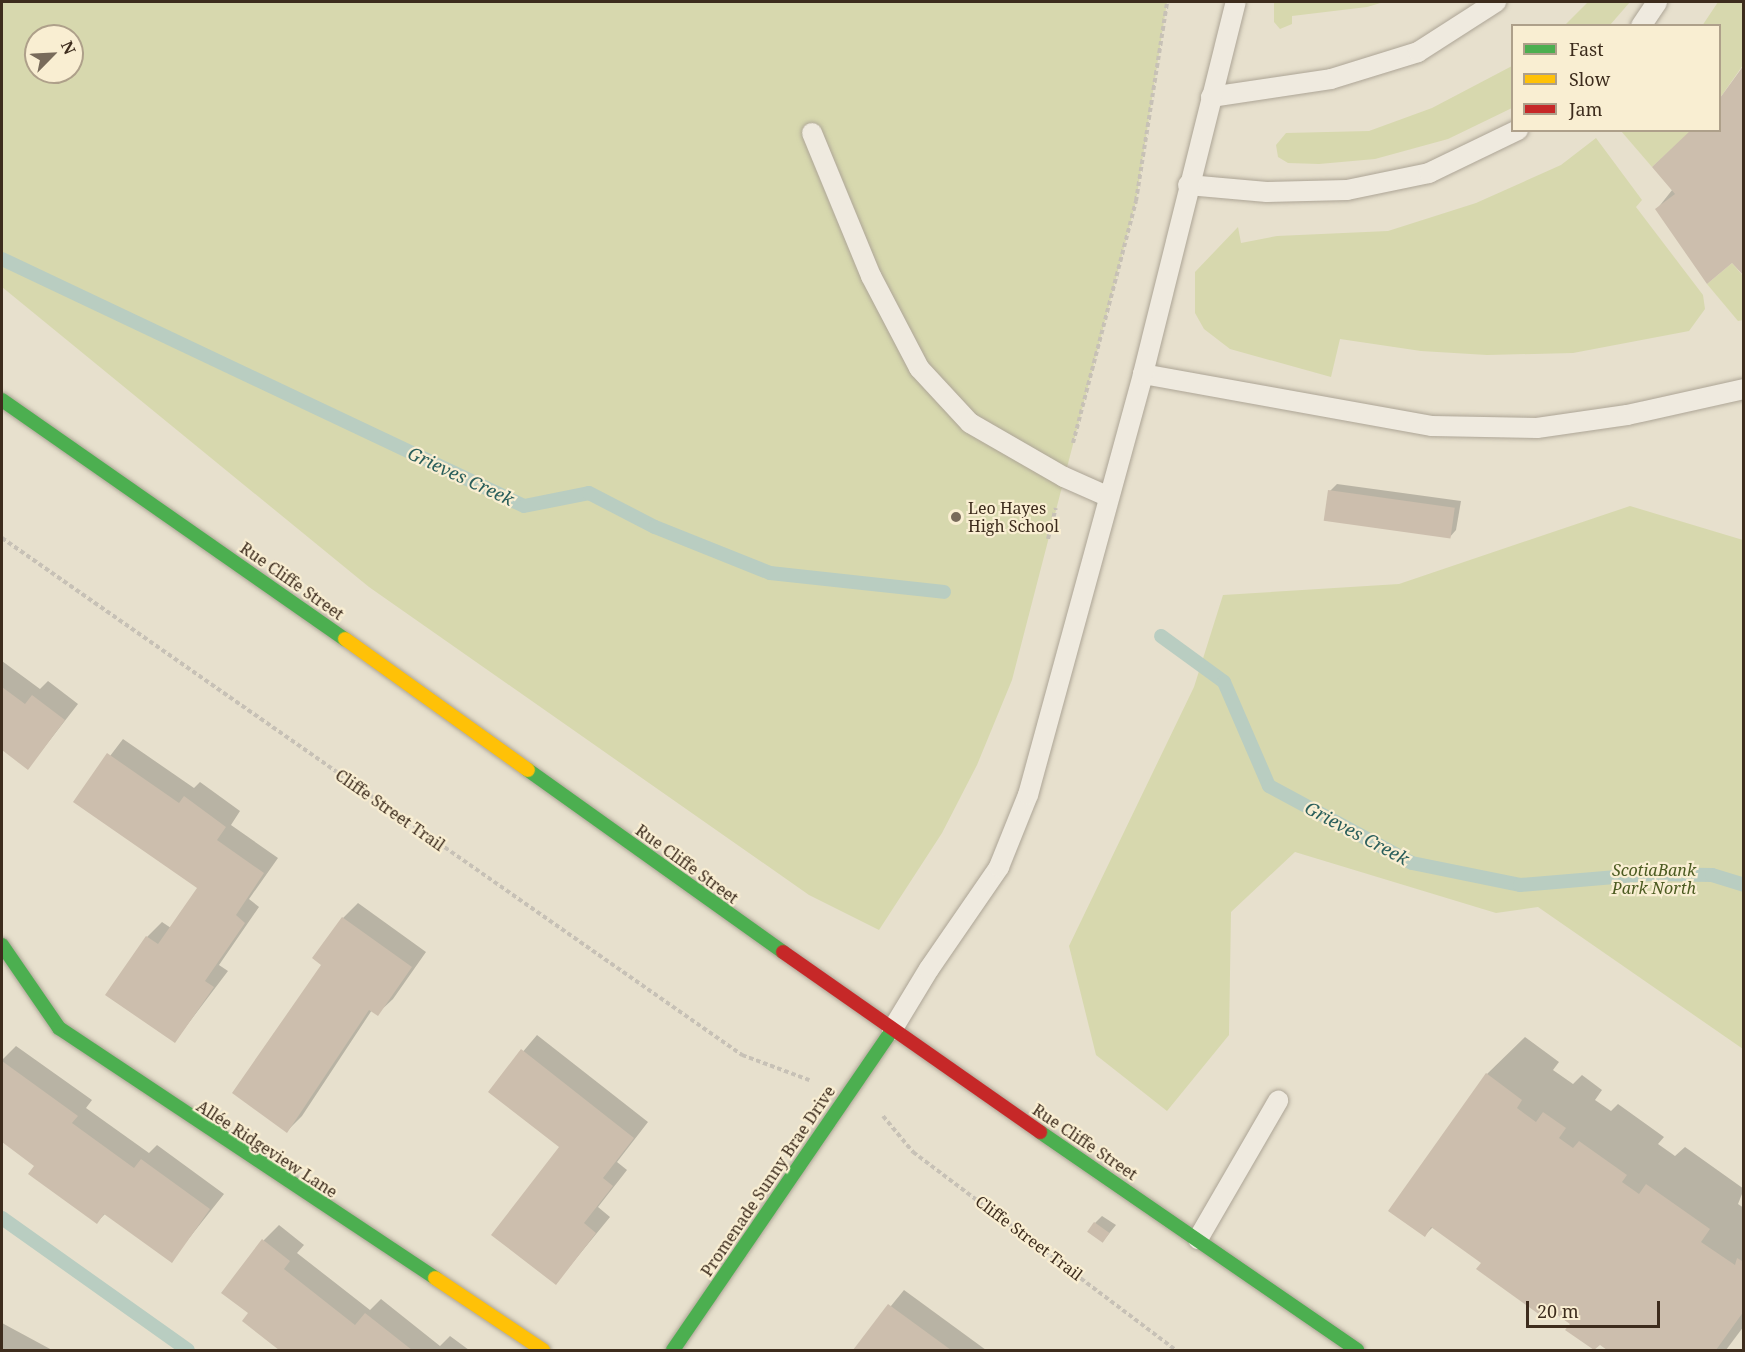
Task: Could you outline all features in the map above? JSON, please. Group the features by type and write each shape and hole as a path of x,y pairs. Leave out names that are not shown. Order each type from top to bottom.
{"main road":[{"name":"Rue Cliffe Street","path":"2,400 317,619 892,1030 1357,1350"},
{"name":"Allée Ridgeview Lane","path":"2,945 59,1028 543,1350"},
{"name":"Promenade Sunny Brae Drive","path":"673,1350 892,1030"}],"lane":[{"path":"892,1030 928,969 999,867 1028,795 1143,374 1188,185 1236,2"},
{"path":"1211,97 1331,79 1418,52 1496,2"},
{"path":"1642,24 1657,2"},
{"path":"1188,185 1267,192 1347,190 1429,173 1514,132"},
{"path":"812,133 871,276 919,368 970,423 1064,477 1109,497"},
{"path":"1143,374 1432,426 1537,428 1627,415 1743,389"},
{"path":"1198,1239 1278,1101"}],"path":[{"path":"1048,538 1136,201 1167,2"},
{"name":"Cliffe Street Trail","path":"2,538 742,1055 785,1068"},
{"name":"Cliffe Street Trail","path":"888,1119 913,1152 1176,1350"}],"green space":[{"path":"2,2 1167,2 1136,201 1012,680 977,765 942,833 879,930 809,895 369,587 2,287"},
{"path":"1274,2 1384,2 1367,7 1292,16 1292,24 1280,29 1274,22"},
{"path":"1588,2 1630,2 1611,24 1566,24"},
{"path":"1718,2 1743,2 1743,65 1721,97 1721,24 1703,24"},
{"path":"1511,67 1511,108 1448,139 1375,159 1319,164 1288,163 1278,157 1276,145 1286,133 1369,131 1432,108"},
{"path":"1622,132 1690,132 1652,167"},
{"path":"1596,138 1642,200 1636,207 1703,295 1705,309 1689,331 1573,353 1487,355 1421,351 1340,339 1331,377 1230,349 1204,329 1195,313 1195,272 1238,227 1241,243 1277,236 1388,231 1476,203 1561,165"},
{"path":"1732,263 1743,276 1743,320 1738,321 1707,284"},
{"name":"ScotiaBank Park North","path":"1630,506 1743,540 1743,1049 1538,907 1496,913 1295,852 1231,912 1229,1035 1167,1111 1096,1055 1069,946 1194,687 1223,595 1399,584"}],"building":[{"path":"1744,65 1744,276 1732,263 1707,284 1655,209 1675,194 1652,167 1689,132 1721,132 1721,97"},
{"path":"1328,490 1455,508 1450,539 1324,521"},
{"path":"2,687 25,704 32,695 65,720 28,770 2,750"},
{"path":"107,753 179,803 184,796 226,827 217,840 264,873 236,915 245,923 205,981 214,987 175,1043 105,995 146,936 158,944 197,888 73,802"},
{"path":"342,917 412,967 378,1016 369,1010 287,1133 232,1093 321,965 312,958"},
{"path":"521,1049 634,1138 603,1178 613,1186 584,1223 596,1233 556,1285 491,1235 559,1147 488,1092"},
{"path":"2,1061 78,1116 72,1123 134,1168 141,1159 210,1209 172,1263 104,1214 97,1224 28,1174 34,1166 2,1142"},
{"path":"1486,1073 1522,1100 1517,1108 1536,1122 1543,1112 1566,1128 1559,1138 1573,1148 1579,1141 1627,1175 1622,1182 1639,1194 1646,1184 1710,1229 1701,1242 1735,1265 1737,1258 1744,1262 1744,1311 1716,1350 1607,1350 1600,1345 1594,1350 1565,1330 1570,1324 1553,1312 1547,1320 1476,1269 1481,1263 1431,1227 1425,1237 1388,1211"},
{"path":"1094,1222 1110,1233 1103,1243 1087,1232"},
{"path":"262,1239 290,1261 284,1269 355,1325 365,1313 412,1350 279,1350 242,1321 248,1313 221,1293"},
{"path":"888,1304 951,1350 853,1350"}],"waterway":[{"name":"Grieves Creek","path":"2,259 524,506 589,493 655,527 770,573 944,592"},
{"name":"Grieves Creek","path":"1161,636 1224,682 1269,786 1412,863 1520,885 1650,874 1712,875 1744,885"},
{"path":"2,1218 188,1350"}],"traffic: fast":[{"path":"2,400 345,639"},
{"path":"528,770 783,952"},
{"path":"2,945 59,1028 435,1278"},
{"path":"673,1350 892,1030"},
{"path":"1040,1132 1357,1350"}],"traffic: slow":[{"path":"345,639 528,770"},
{"path":"435,1278 543,1350"}],"traffic: jam":[{"path":"783,952 1040,1132"}],"place":[{"name":"Leo Hayes High School","path":"956,517"}]}
